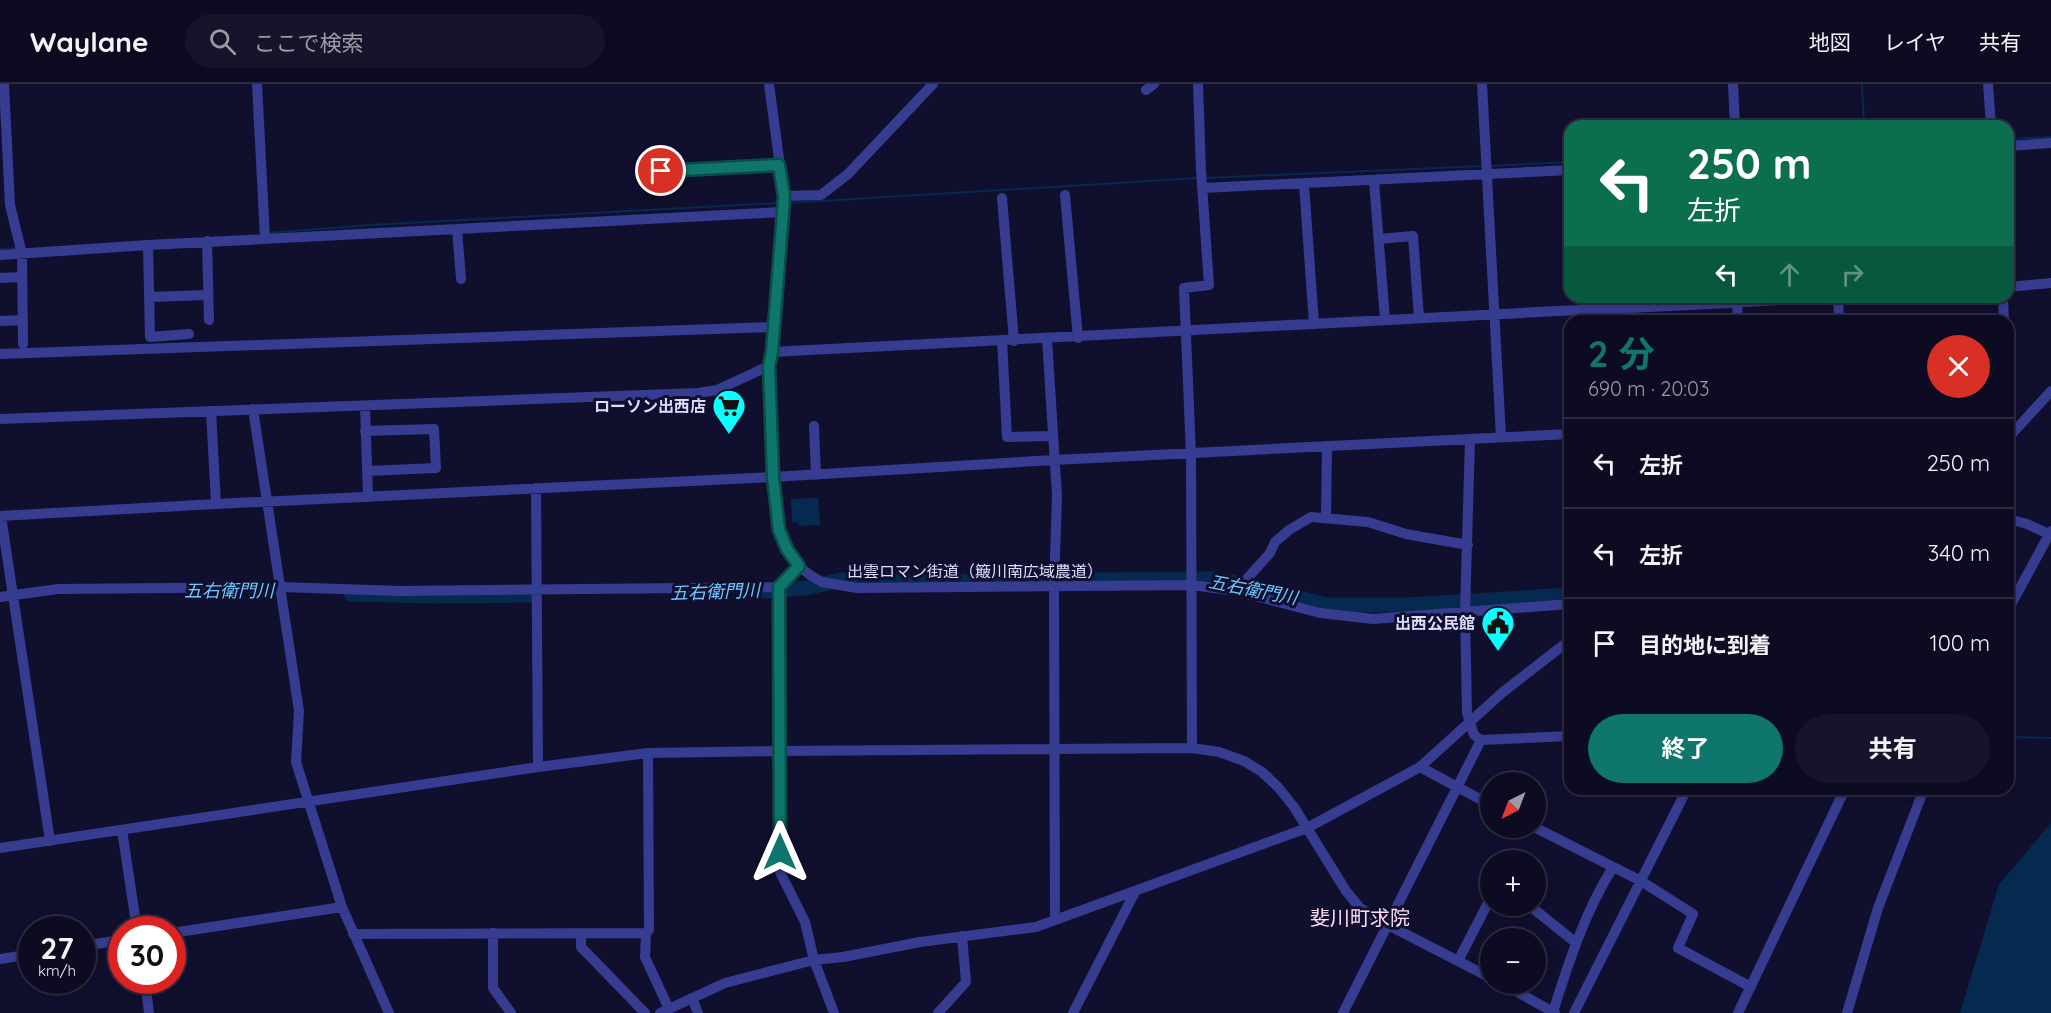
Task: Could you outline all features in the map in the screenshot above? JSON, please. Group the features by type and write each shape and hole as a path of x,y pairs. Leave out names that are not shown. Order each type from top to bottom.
{"street":[{"path":"3,84 5,205 22,254 23,344"},
{"path":"258,84 265,238"},
{"name":"出雲ロマン街道（簸川南広域農道）","path":"770,84 784,196 769,366 773,477 779,530 787,549 799,566 822,582 857,588 1192,585 1236,591 1320,613 1373,619 1564,604"},
{"path":"784,196 821,195 848,174 933,84"},
{"path":"1192,748 1191,454 1184,288 1209,285 1198,84"},
{"path":"1482,84 1501,437"},
{"path":"1733,84 1735,120"},
{"path":"1988,84 1990,120"},
{"path":"2014,146 2051,143"},
{"path":"661,171 779,165"},
{"path":"1203,188 1564,170"},
{"path":"1374,181 1385,320"},
{"path":"1304,184 1314,324"},
{"path":"1065,195 1078,338"},
{"path":"1002,198 1008,341 1007,437 1053,436"},
{"path":"0,255 265,238 783,212"},
{"path":"458,229 461,279"},
{"path":"1379,239 1413,236 1419,318"},
{"path":"207,242 209,320"},
{"path":"148,245 150,337 189,334"},
{"path":"0,278 22,277"},
{"path":"2014,286 2051,283"},
{"path":"149,297 207,295"},
{"path":"1587,315 1708,303"},
{"path":"772,352 1078,338 1494,314 1564,316"},
{"path":"0,321 23,320"},
{"path":"0,354 774,327"},
{"path":"1047,339 1057,496 1054,586 1055,920"},
{"path":"0,419 698,393 717,390 769,366"},
{"path":"744,378 759,382 769,391"},
{"path":"2014,432 2051,391"},
{"path":"364,406 368,497"},
{"path":"253,409 299,711 296,762 342,907 389,1013"},
{"path":"211,411 216,504"},
{"path":"814,426 816,475"},
{"path":"365,431 434,429 436,468 367,471"},
{"path":"50,841 0,516 1564,434"},
{"path":"1470,439 1466,612 1469,723 1474,735 1481,740 1564,736"},
{"path":"1326,518 1327,447"},
{"path":"536,488 538,767"},
{"path":"1236,591 1270,553 1275,542 1289,530 1311,517 1368,522 1406,534 1468,545"},
{"path":"2014,521 2050,533 2014,599"},
{"path":"799,566 779,587 780,872 805,922 814,960 826,997 834,1013"},
{"path":"0,597 58,589 281,587 400,591 779,587"},
{"path":"648,753 649,930 646,933 645,957 665,1011 725,982 814,960 843,957 920,942 1036,927 1307,828 1420,767 1503,692 1564,645"},
{"path":"1343,1013 1481,740"},
{"path":"0,848 538,767 648,753 1192,748 1232,756 1262,772 1278,787 1307,828 1346,891 1360,908 1480,972"},
{"path":"1420,767 1480,800"},
{"path":"1574,1013 1684,795"},
{"path":"1738,1013 1842,795"},
{"path":"1847,1013 1878,908 1922,795"},
{"path":"122,830 135,916"},
{"path":"1546,833 1641,881 1693,914 1678,948 1751,987"},
{"path":"1521,994 1554,1012 1575,942 1601,885 1613,867"},
{"path":"1073,1013 1135,892"},
{"path":"186,931 342,907"},
{"path":"1458,961 1481,916"},
{"path":"1542,916 1575,942"},
{"path":"493,933 493,988 511,1013"},
{"path":"581,933 581,947 645,1013"},
{"path":"353,934 646,933"},
{"path":"938,1013 966,982 962,936"},
{"path":"0,959 18,956"},
{"path":"147,994 149,1013"},
{"path":"692,998 698,1013"}],"water":[{"path":"818,498 820,525 798,526 798,522 792,523 791,499"},
{"path":"2051,823 2051,1013 1960,1013 1999,884"}],"waterway":[{"path":"1862,84 1864,120"},
{"path":"2014,139 2051,137"},
{"path":"1489,166 1564,162"},
{"path":"1205,178 1484,166"},
{"path":"788,203 1199,178"},
{"path":"267,233 370,225 780,203"},
{"path":"0,249 17,248"},
{"name":"五右衛門川","path":"765,591 806,588 841,580 898,582 1211,579 1250,585 1326,605 1409,605 1564,595"},
{"name":"五右衛門川","path":"351,594 531,595"},
{"path":"2014,737 2051,738"}],"place":[{"name":"ローソン出西店","path":"729,435"},
{"name":"出西公民館","path":"1498,652"}],"district":[{"name":"斐川町求院","path":"1360,918"}],"route":[{"path":"661,171 779,165 784,196 769,366 773,477 779,530 787,549 799,566 779,587 780,852"}]}
